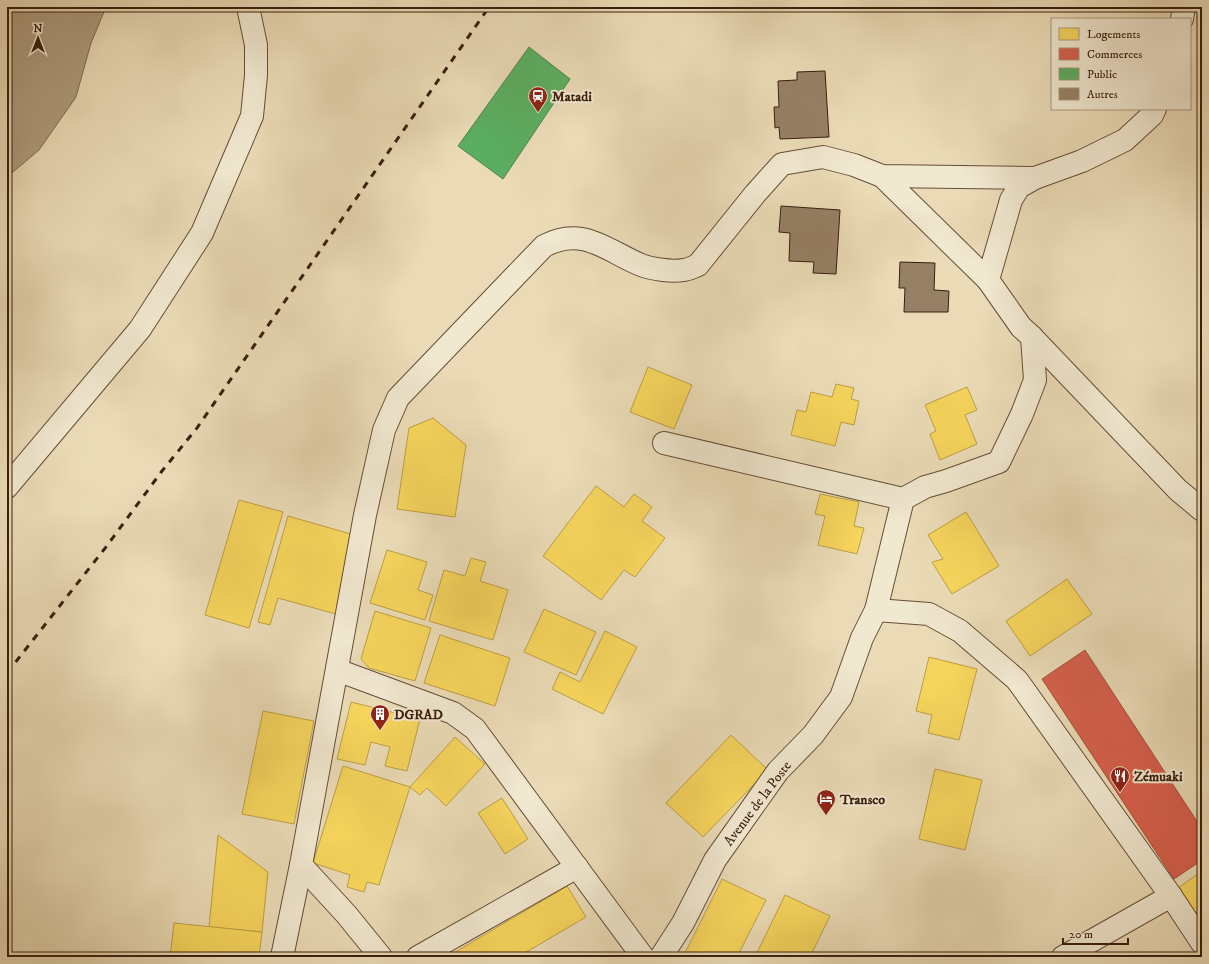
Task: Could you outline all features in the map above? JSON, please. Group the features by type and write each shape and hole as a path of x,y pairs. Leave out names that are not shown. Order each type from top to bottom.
{"street":[{"path":"7,488 140,329 202,233 252,116 256,75 256,45 248,7"},
{"path":"1182,18 1184,7"},
{"path":"988,280 1010,200 1019,187 1035,178 1082,161 1125,140 1152,115 1154,110"},
{"path":"282,957 365,515 384,430 398,398 544,246 556,240 577,238 606,247 642,266 664,270 684,270 698,265 755,194 782,164 823,157 854,165 882,176 1035,178"},
{"path":"882,176 988,280 1021,327 1178,490 1202,510"},
{"path":"664,443 903,499 925,487 999,462 1022,414 1035,380 1032,338"},
{"name":"Avenue de la Poste","path":"661,957 683,923 715,860 778,771 813,735 841,697 862,638 876,610 903,499"},
{"path":"876,610 929,614 960,631 1017,680 1172,896 1202,943"},
{"path":"337,670 453,713 475,729 643,957"},
{"path":"300,865 346,914 381,957"},
{"path":"418,957 577,868"},
{"path":"1063,957 1172,896"}],"shaded area":[{"path":"7,7 106,7 91,43 76,97 39,150 7,177"}],"building: Logements":[{"path":"648,367 692,385 674,429 630,412"},
{"path":"836,384 854,388 851,399 859,401 854,425 841,422 835,446 791,435 797,410 806,412 811,392 832,397"},
{"path":"967,387 977,410 965,415 977,444 940,460 930,434 936,431 925,405"},
{"path":"433,418 466,445 455,517 397,509 409,428"},
{"path":"596,486 624,507 634,494 652,507 642,521 665,538 635,577 624,570 601,600 543,556"},
{"path":"820,494 859,502 854,526 864,528 857,554 818,545 825,516 815,514"},
{"path":"239,500 283,512 249,628 205,615"},
{"path":"966,512 999,566 952,594 932,562 943,559 928,535"},
{"path":"288,516 358,536 336,614 278,598 270,625 258,622"},
{"path":"387,550 427,562 418,590 433,595 425,620 370,603"},
{"path":"471,558 486,562 480,581 508,590 493,640 429,621 444,570 465,576"},
{"path":"1067,579 1092,614 1030,656 1006,621"},
{"path":"544,609 596,632 576,675 524,652"},
{"path":"375,611 431,628 415,681 369,668 361,659"},
{"path":"605,631 637,647 603,714 552,689 560,672 580,682"},
{"path":"440,635 510,658 495,706 424,683"},
{"path":"929,657 977,669 959,740 928,733 932,715 916,711"},
{"name":"DGRAD","path":"351,702 420,719 407,771 385,766 390,747 371,742 365,765 337,759"},
{"path":"263,711 314,721 294,824 242,814"},
{"path":"731,735 768,770 703,837 666,803"},
{"path":"455,737 485,764 446,806 427,788 420,795 410,787"},
{"path":"343,766 410,787 379,885 367,882 364,892 347,887 350,875 313,863"},
{"path":"935,769 982,780 965,850 919,839"},
{"path":"502,798 528,839 505,854 478,813"},
{"path":"218,835 268,872 262,932 209,927"},
{"path":"1202,871 1202,923 1178,888"},
{"path":"722,879 766,900 737,957 683,957"},
{"path":"567,886 586,917 518,957 447,957"},
{"path":"785,895 830,916 810,957 755,957"},
{"path":"174,923 262,932 259,957 170,957"}],"building: Commerces":[{"path":"1085,650 1202,829 1202,860 1174,879 1042,679"}],"building: Public":[{"path":"529,47 570,79 503,179 458,146"}],"building: Autres":[{"path":"825,71 829,137 780,139 779,127 775,128 774,107 779,107 778,81 797,80 797,72"},
{"path":"781,206 840,210 836,274 813,273 814,262 789,261 790,233 779,232"},
{"path":"900,262 935,263 934,290 949,291 948,312 904,312 905,288 899,288"}],"railway":[{"path":"7,673 106,547 162,471 197,428 489,7"}],"place":[{"name":"Matadi","path":"538,113"},
{"name":"DGRAD","path":"380,731"},
{"name":"Zémuaki","path":"1120,793"},
{"name":"Transco","path":"826,816"}]}
